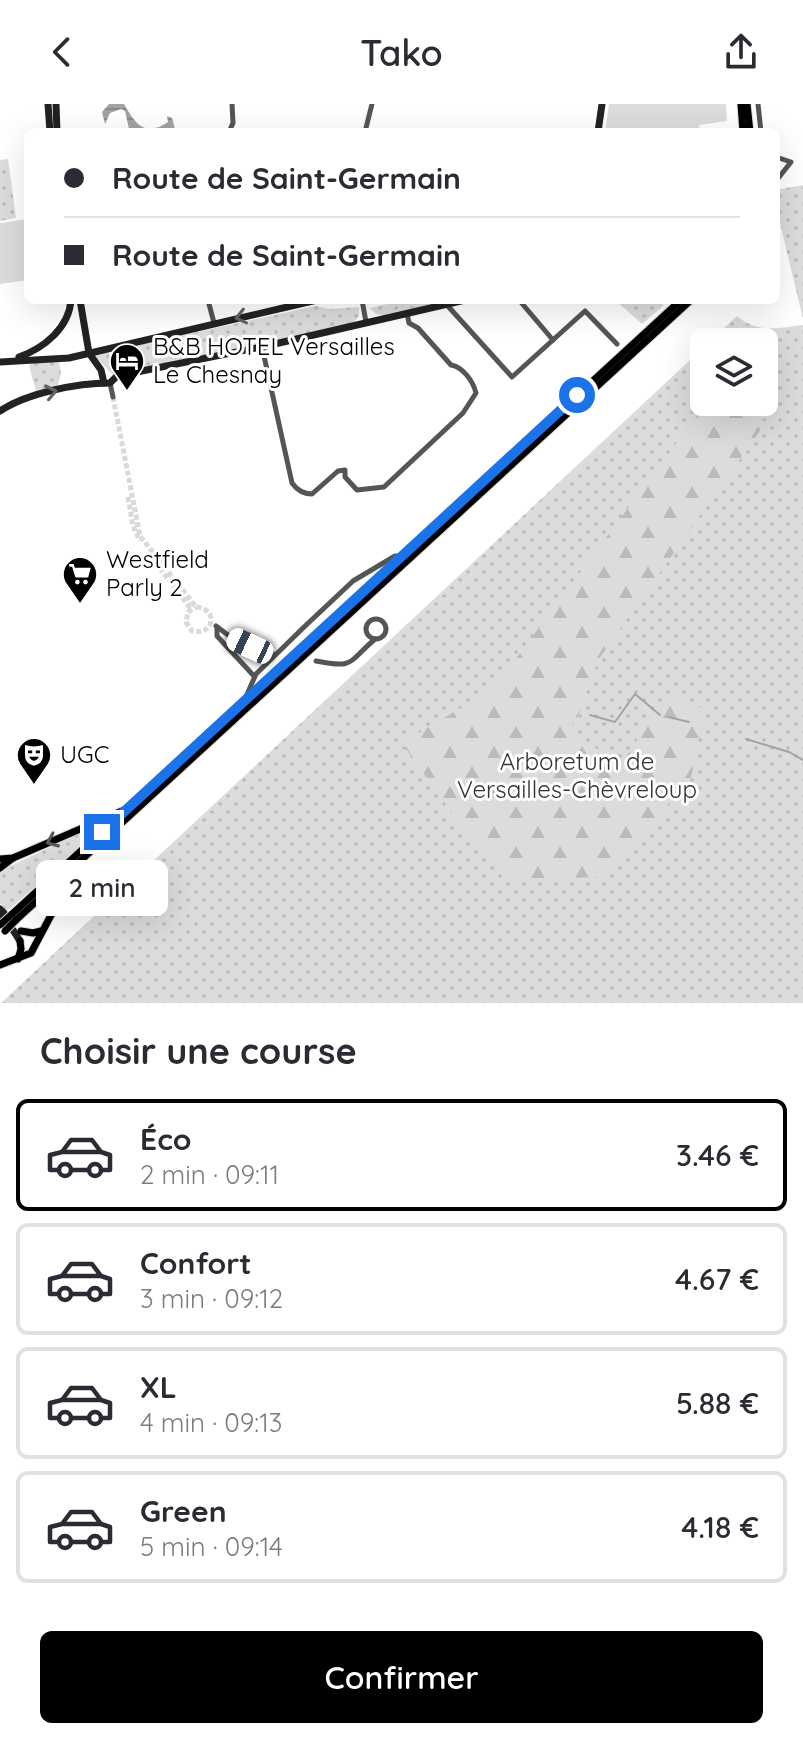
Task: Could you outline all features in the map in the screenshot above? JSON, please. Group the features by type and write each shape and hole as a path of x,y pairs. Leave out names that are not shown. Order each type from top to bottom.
{"main road":[{"path":"48,104 50,128"},
{"path":"56,104 57,128"},
{"path":"599,128 602,104"},
{"path":"743,128 744,104"},
{"path":"744,104 749,128"},
{"path":"3,362 35,350 52,338 65,320 70,304"},
{"path":"81,304 89,353 107,383"},
{"path":"3,362 64,359 284,304"},
{"path":"0,411 16,401 107,383 117,376 262,347 446,304"},
{"path":"7,922 132,803 677,304"},
{"path":"7,922 76,864 687,304"},
{"path":"0,868 13,858 124,811"},
{"path":"0,859 13,858"},
{"path":"0,965 31,953 76,864"},
{"path":"7,922 33,933 41,931"},
{"path":"7,922 20,941 18,959"}],"street":[{"path":"231,128 232,104"},
{"path":"366,128 372,104"},
{"path":"758,104 761,128"},
{"path":"780,158 791,162 780,176"},
{"path":"209,304 214,323"},
{"path":"363,304 366,322"},
{"path":"446,304 512,377 585,311 617,344"},
{"path":"522,304 553,340"},
{"path":"262,347 292,483 306,494 312,494 338,471 345,470 345,477 357,490 384,487 463,413 476,393 473,384 459,367 451,365 418,328 409,323 407,313"},
{"path":"107,383 110,396"},
{"path":"245,700 254,676 353,581 395,556 402,556"},
{"path":"316,661 346,665 375,639 383,636 386,630 381,620 375,618 369,621 365,629 367,646"},
{"path":"254,676 217,636 216,627 232,638 272,653"},
{"path":"367,635 375,639"}],"green space":[{"path":"609,104 726,104 727,121 699,125 699,128 606,128"},
{"path":"8,159 16,218 0,221 0,160"},
{"path":"803,185 803,319 780,223 780,189"},
{"path":"24,220 24,281 0,284 0,223"},
{"path":"388,304 432,304 383,315 376,314 370,308"},
{"path":"620,304 662,304 642,324"},
{"path":"316,306 330,309 359,307 359,316 353,323 113,375 94,355 109,350 109,357 124,355 142,344"},
{"name":"Arboretum de Versailles-Chèvreloup","path":"737,316 761,328 724,328"},
{"name":"Arboretum de Versailles-Chèvreloup","path":"803,325 803,1003 1,1003 690,360 690,416 778,416 777,328"},
{"path":"33,361 59,361 61,374 58,385 36,391 29,366"},
{"path":"697,416 754,416 766,422 599,659 570,729 620,766 667,694 705,709 691,777 607,877 504,879 458,822 402,743 494,688"},
{"path":"101,823 103,827 7,911 0,903 0,871"}],"shaded area":[{"path":"109,104 124,104 136,122 146,128 129,128 125,111 121,109 110,113 105,124 102,112"},
{"path":"167,116 172,118 175,128 156,128 168,122"}],"waterway":[{"path":"590,715 615,722 635,694 660,715"},
{"path":"668,717 689,722"},
{"path":"746,739 789,752 803,760"}],"tunnel":[{"path":"113,397 140,536 196,607 208,612 211,622 205,630 192,631 186,622 188,612 196,607"},
{"path":"128,497 133,526 140,541"},
{"path":"155,562 191,609"}],"place":[{"name":"B&B HOTEL Versailles Le Chesnay","path":"127,392"},
{"name":"Westfield Parly 2","path":"80,605"},
{"name":"UGC","path":"34,786"}],"route":[{"path":"102,832 577,395"}]}
